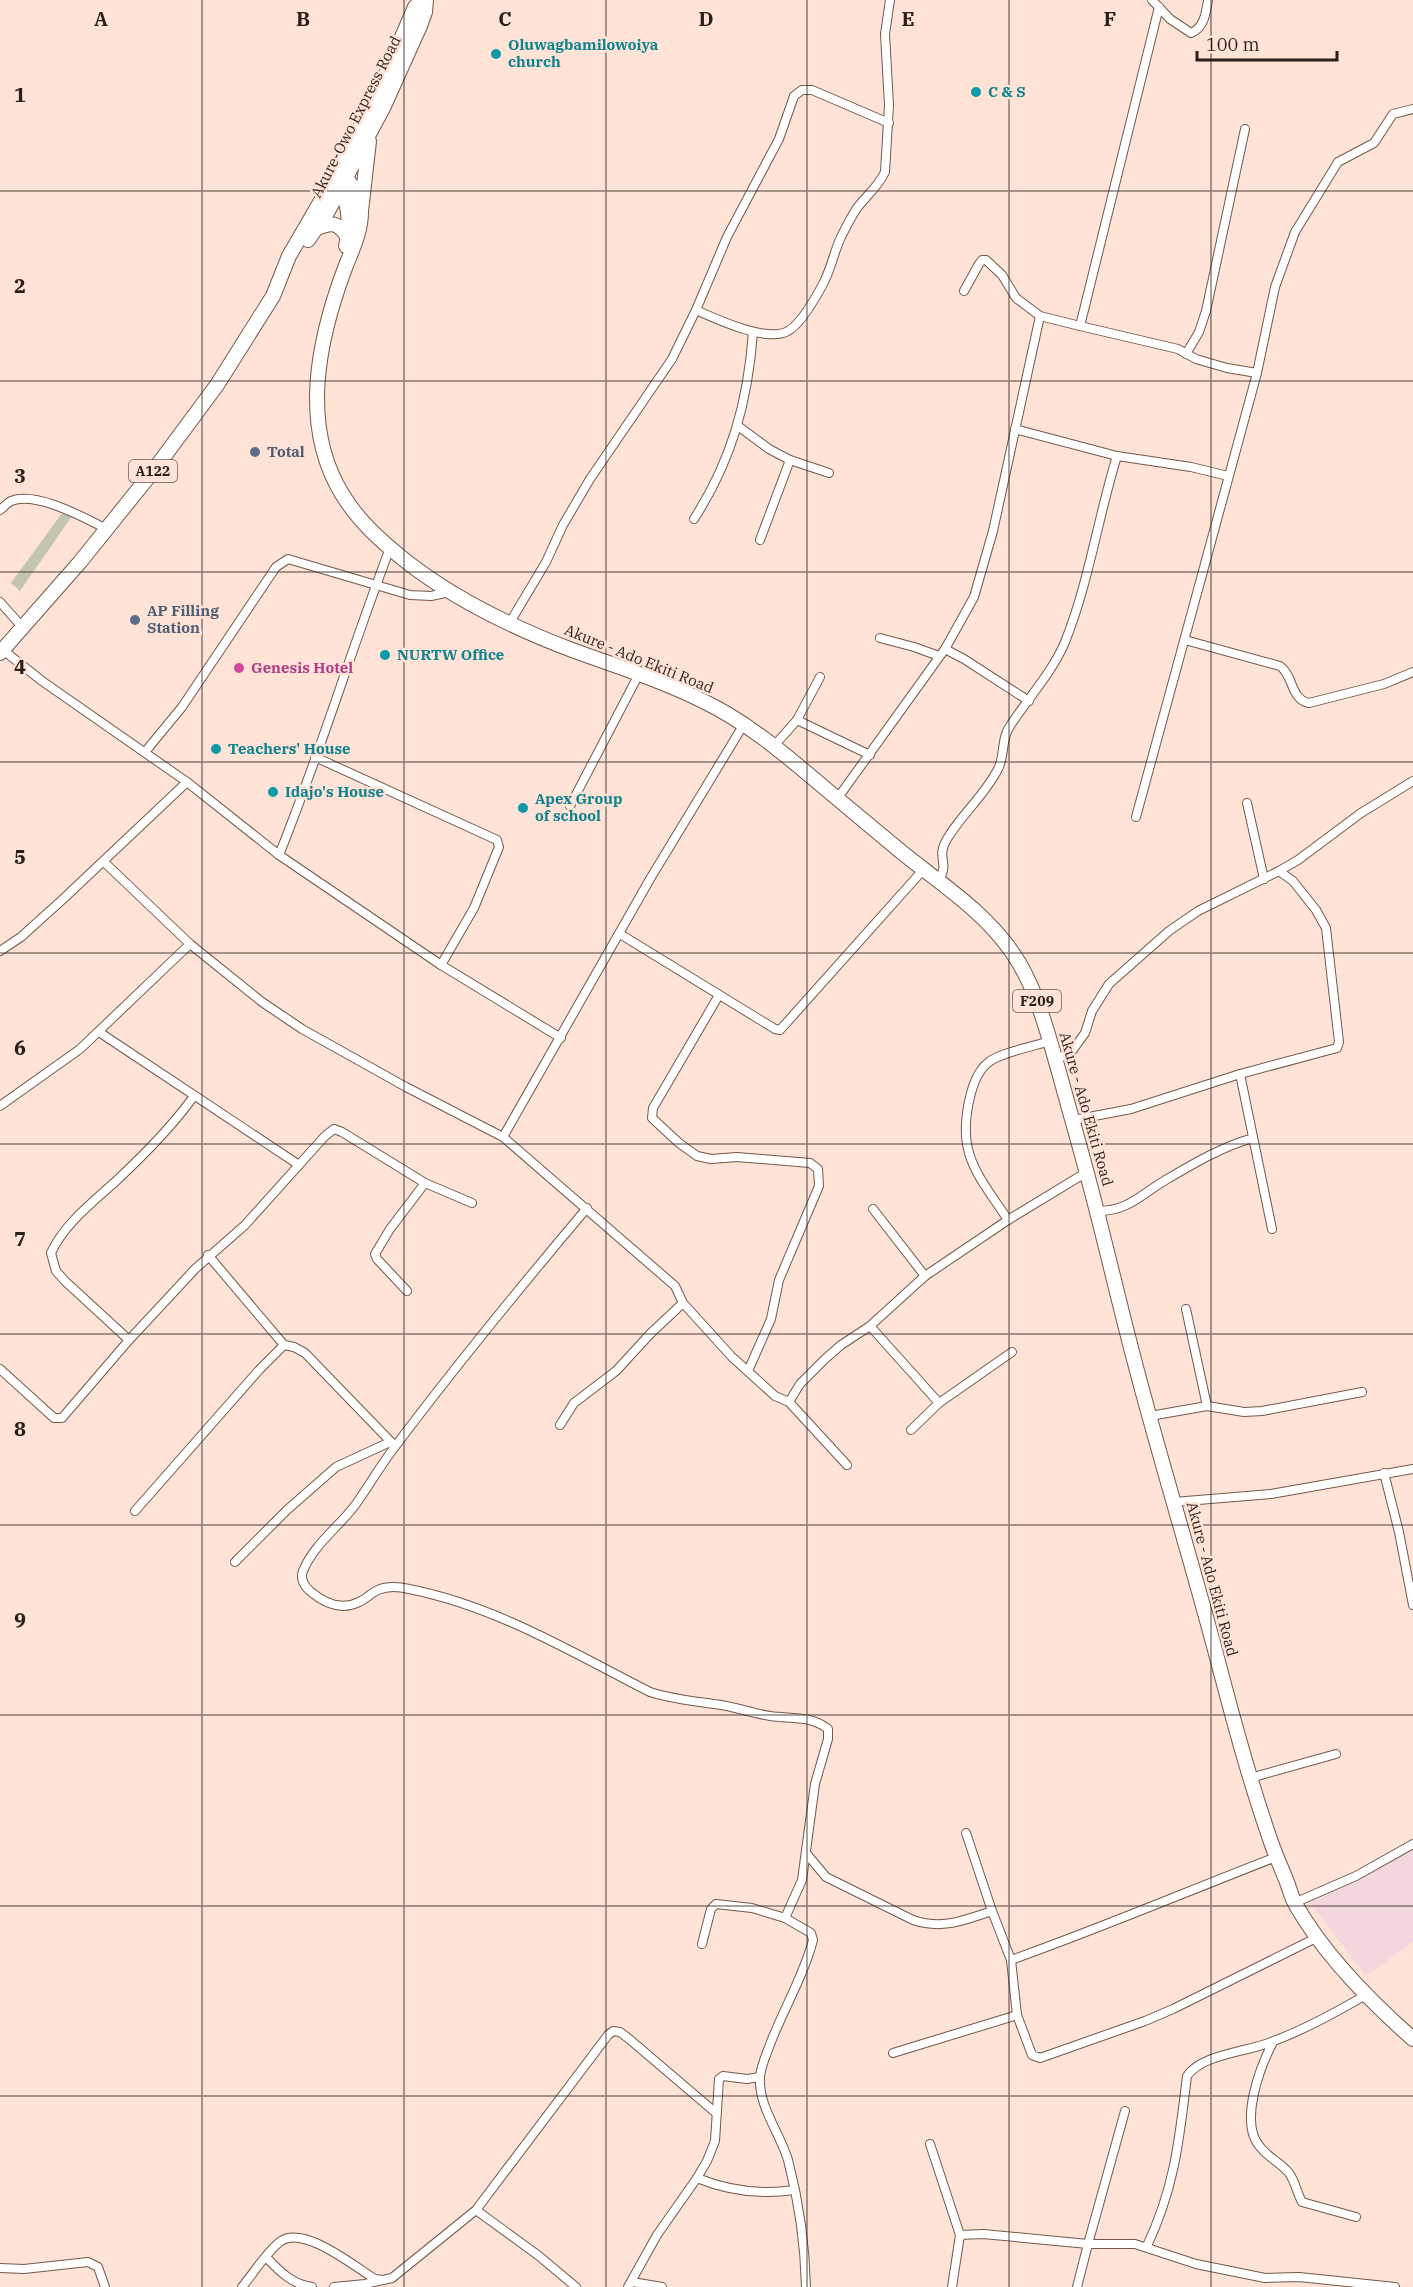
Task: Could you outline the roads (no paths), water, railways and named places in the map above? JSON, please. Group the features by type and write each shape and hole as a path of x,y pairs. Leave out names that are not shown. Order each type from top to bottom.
{"main road":[{"name":"Akure-Owo Express Road","path":"2,651 107,529 217,385 273,296 289,256 370,132 420,26 425,12 424,0"},
{"name":"Akure-Owo Express Road","path":"283,272 297,259 315,229 340,179 415,7 424,0"},
{"name":"Akure - Ado Ekiti Road","path":"370,132 355,244 347,262 322,349 316,382 318,423 323,447 337,485 353,510 390,548 451,592 509,624 712,705 744,724 774,746 983,918 1014,954 1037,1002 1056,1060 1150,1416 1250,1778 1276,1857 1294,1903 1318,1937 1366,1995 1413,2039"},
{"path":"340,179 358,195 361,211"},
{"name":"F209","path":"340,179 348,211 348,238 344,255 347,262"},
{"path":"315,229 333,224 342,229 348,238"}],"street":[{"path":"696,310 737,328 753,332 787,332 797,323 813,301 824,282 832,257 857,208 876,187 885,172 889,123 885,34 890,0"},
{"path":"1152,0 1170,19 1191,33 1197,31 1204,20 1208,0"},
{"path":"1080,326 1159,7"},
{"path":"509,624 546,562 563,525 590,479 626,423 658,381 696,310 727,237 779,139 794,96 802,90 812,90 889,123"},
{"path":"1137,817 1257,373 1275,287 1295,232 1338,162 1374,143 1393,114 1413,109"},
{"path":"1186,354 1199,332 1206,311 1245,129"},
{"path":"964,291 979,264 982,260 986,260 1002,275 1016,298 1040,316 1178,349 1196,358 1227,368 1257,373"},
{"path":"837,799 942,653 974,597 993,531 1040,316"},
{"path":"694,519 712,486 738,426 750,374 753,332"},
{"path":"738,426 789,460 829,473"},
{"path":"1015,429 1117,456 1191,467 1228,476"},
{"path":"938,882 944,869 941,856 942,847 999,768 1008,729 1029,701 1064,645 1074,617 1117,456"},
{"path":"760,540 789,460"},
{"path":"0,510 9,502 19,499 30,500 56,506 107,529"},
{"path":"279,855 308,784 315,757 390,548"},
{"path":"145,752 182,707 276,567 288,559 410,595 430,596 451,592"},
{"path":"0,602 23,628"},
{"path":"880,638 964,659 1029,701"},
{"path":"1185,640 1280,666 1286,671 1302,701 1310,703 1384,684 1413,672"},
{"path":"2,651 187,782 279,855 441,965 561,1038"},
{"path":"570,806 639,674"},
{"path":"774,746 797,720 820,677"},
{"path":"797,720 870,755"},
{"path":"503,1137 621,934 650,879 744,724"},
{"path":"315,757 497,840 499,847 474,908 441,965"},
{"path":"1056,1060 1072,1051 1085,1033 1092,1011 1109,984 1169,931 1198,911 1298,860 1361,813 1413,781"},
{"path":"0,951 21,937 104,862 187,782"},
{"path":"1247,803 1264,879"},
{"path":"104,862 190,944 262,1002 302,1029 406,1087 503,1137 675,1286 683,1303 748,1371 775,1396 789,1402 847,1465"},
{"path":"621,934 780,1030 923,870"},
{"path":"1072,1120 1131,1109 1240,1074 1337,1048 1339,1042 1326,928 1316,910 1293,881 1278,872"},
{"path":"0,1106 99,1032 190,944"},
{"path":"719,995 653,1108 652,1118 678,1143 697,1156 711,1159 737,1157 810,1163 818,1169 820,1177 819,1186 780,1280 771,1319 748,1371"},
{"path":"99,1032 299,1165"},
{"path":"1008,1220 975,1171 967,1148 964,1128 967,1108 980,1070 990,1060 1050,1041"},
{"path":"1240,1074 1272,1229"},
{"path":"129,1340 66,1282 51,1261 51,1252 56,1241 83,1213 161,1139 194,1096"},
{"path":"0,1370 39,1406 58,1419 62,1418 129,1340 208,1255 245,1225 324,1136 334,1130 342,1132 425,1183 472,1203"},
{"path":"1097,1211 1113,1211 1124,1207 1165,1180 1214,1153 1232,1144 1253,1138"},
{"path":"789,1402 800,1384 825,1359 841,1345 870,1326 925,1276 1008,1220 1087,1172"},
{"path":"407,1291 376,1259 375,1254 390,1229 425,1183"},
{"path":"587,1208 393,1444 354,1506 308,1562 302,1574 303,1582 308,1589 338,1606 346,1607 386,1588 409,1589 425,1593 499,1617 650,1692 694,1703 714,1704 770,1716 806,1718 828,1729 828,1739 814,1784 802,1880 785,1918"},
{"path":"873,1209 925,1276"},
{"path":"208,1255 284,1345 305,1353 393,1444"},
{"path":"560,1425 574,1403 616,1371 683,1303"},
{"path":"1186,1309 1207,1406"},
{"path":"870,1326 939,1402"},
{"path":"135,1511 251,1379 284,1345"},
{"path":"911,1430 939,1402 1012,1352"},
{"path":"1150,1416 1207,1406 1244,1412 1262,1411 1362,1392"},
{"path":"235,1562 287,1510 336,1467 393,1444"},
{"path":"1174,1502 1271,1494 1413,1468"},
{"path":"1384,1473 1399,1532 1413,1605"},
{"path":"1250,1778 1336,1754"},
{"path":"966,1833 1011,1960 1017,2015 1032,2055 1040,2058 1173,2009 1318,1937"},
{"path":"1294,1903 1356,1876 1413,1844"},
{"path":"806,1853 826,1877 913,1920 928,1925 940,1926 992,1911"},
{"path":"1011,1960 1276,1857"},
{"path":"702,1944 711,1909 716,1904 752,1908 785,1918 811,1933 813,1940 784,2009 760,2077 763,2096 782,2144 803,2228 806,2287"},
{"path":"1147,2246 1162,2215 1171,2187 1181,2136 1187,2076 1190,2071 1213,2059 1273,2042 1366,1995"},
{"path":"893,2053 1017,2015"},
{"path":"333,2287 387,2281 476,2210 613,2031 620,2032 628,2038 717,2113"},
{"path":"1273,2042 1264,2059 1251,2110 1253,2136 1260,2147 1291,2175 1302,2202 1356,2217"},
{"path":"662,2287 630,2285 657,2235 707,2162 715,2141 720,2077 747,2079 760,2077"},
{"path":"1077,2287 1125,2110"},
{"path":"930,2144 960,2235 951,2287"},
{"path":"697,2178 734,2191 768,2193 794,2190"},
{"path":"476,2210 539,2256 576,2287"},
{"path":"960,2235 983,2234 1088,2244 1121,2242 1147,2246 1196,2264 1237,2274 1265,2278 1299,2277 1395,2287"},
{"path":"242,2287 280,2242 289,2237 301,2238 327,2249 375,2279 387,2281"},
{"path":"266,2258 295,2283 312,2287"},
{"path":"0,2268 24,2269 88,2262 98,2266 105,2287"}],"place":[{"name":"Oluwagbamilowoiya church","path":"496,54"},
{"name":"C & S","path":"976,92"},
{"name":"Total","path":"255,452"},
{"name":"AP Filling Station","path":"135,620"},
{"name":"NURTW Office","path":"385,655"},
{"name":"Genesis Hotel","path":"239,668"},
{"name":"Teachers' House","path":"216,749"},
{"name":"Idajo's House","path":"273,792"},
{"name":"Apex Group of school","path":"523,808"}]}
